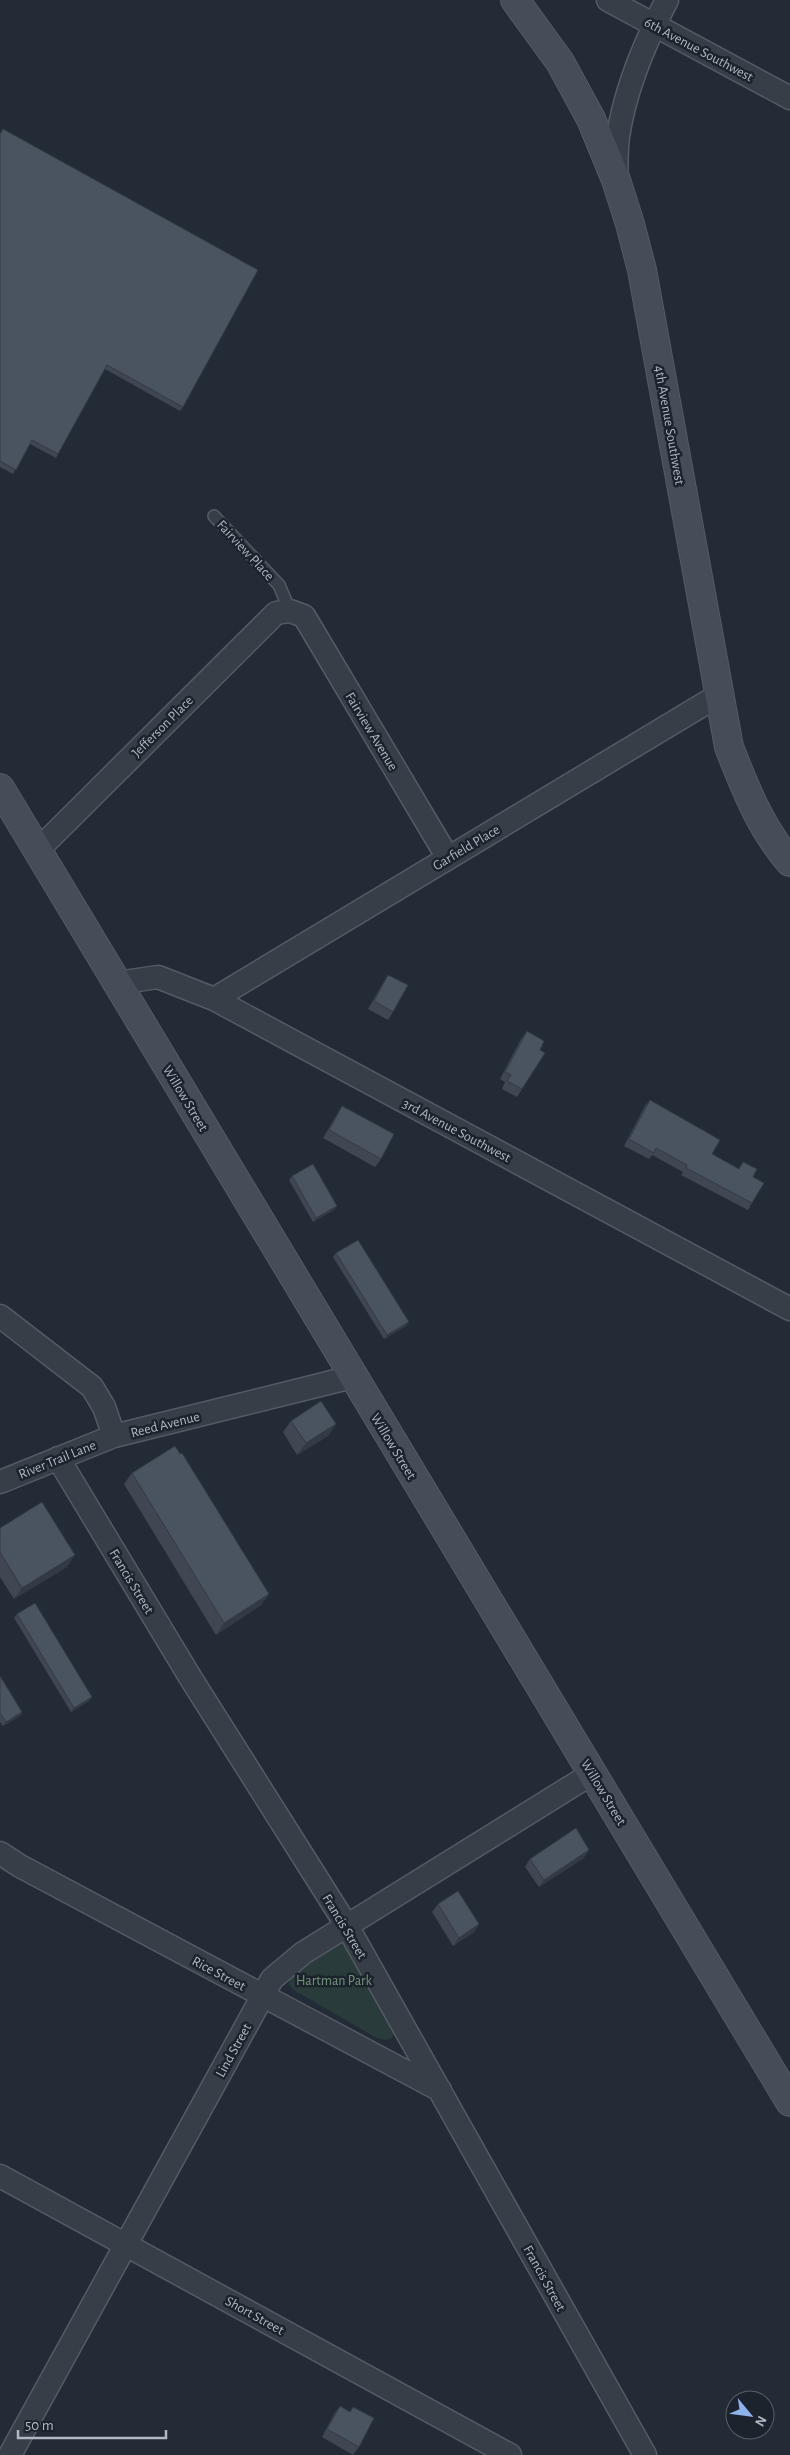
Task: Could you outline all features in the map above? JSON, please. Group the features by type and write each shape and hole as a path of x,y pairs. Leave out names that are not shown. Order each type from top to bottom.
{"street":[{"name":"4th Avenue Southwest","path":"515,0 564,70 591,119 616,180 642,270 729,747 748,797 774,844 790,862"},
{"name":"6th Avenue Southwest","path":"608,0 790,98"},
{"path":"616,180 618,138 626,97 654,25 667,0"},
{"name":"Jefferson Place","path":"38,850 276,613 290,611"},
{"name":"Fairview Avenue","path":"290,611 304,616 448,858"},
{"name":"Garfield Place","path":"214,999 719,695"},
{"name":"Willow Street","path":"0,788 352,1377 593,1773 790,2102"},
{"name":"3rd Avenue Southwest","path":"117,983 158,977 214,999 790,1309"},
{"name":"Reed Avenue","path":"0,1316 92,1387 104,1407 114,1436 352,1377"},
{"name":"River Trail Lane","path":"0,1482 114,1436"},
{"name":"Francis Street","path":"58,1458 190,1677 346,1926 646,2455"},
{"name":"Lind Street","path":"10,2455 272,1979 287,1965 346,1926 593,1773"},
{"name":"Rice Street","path":"0,1853 28,1871 440,2090"},
{"name":"Short Street","path":"0,2176 510,2455"}],"lane":[{"name":"Fairview Place","path":"214,516 278,585 290,611"}],"green space":[{"name":"Hartman Park","path":"342,1944 350,1949 394,2032 392,2038 386,2040 377,2038 292,1989 289,1984 303,1965 319,1953"}],"building":[{"path":"3,129 258,270 183,407 107,365 58,454 32,440 16,470 0,461 0,134"},
{"path":"388,975 408,985 393,1012 374,1001"},
{"path":"527,1031 544,1041 540,1050 545,1053 522,1089 507,1081 511,1075 505,1072"},
{"path":"650,1100 720,1140 712,1154 739,1169 743,1162 757,1169 753,1177 764,1183 752,1203 686,1168 687,1165 656,1148 654,1153 629,1139"},
{"path":"342,1106 394,1134 381,1159 329,1130"},
{"path":"313,1164 337,1206 316,1218 292,1176"},
{"path":"358,1240 409,1322 387,1335 336,1253"},
{"path":"321,1401 336,1424 306,1443 291,1421"},
{"path":"175,1446 180,1454 182,1453 269,1594 224,1623 132,1473"},
{"path":"42,1502 75,1555 22,1588 0,1552 0,1528"},
{"path":"35,1603 92,1697 74,1708 17,1614"},
{"path":"0,1676 22,1712 6,1722 0,1713"},
{"path":"576,1828 589,1850 544,1880 530,1859"},
{"path":"458,1891 479,1924 459,1938 438,1904"},
{"path":"340,2406 350,2412 353,2407 374,2418 359,2447 327,2429"}]}
